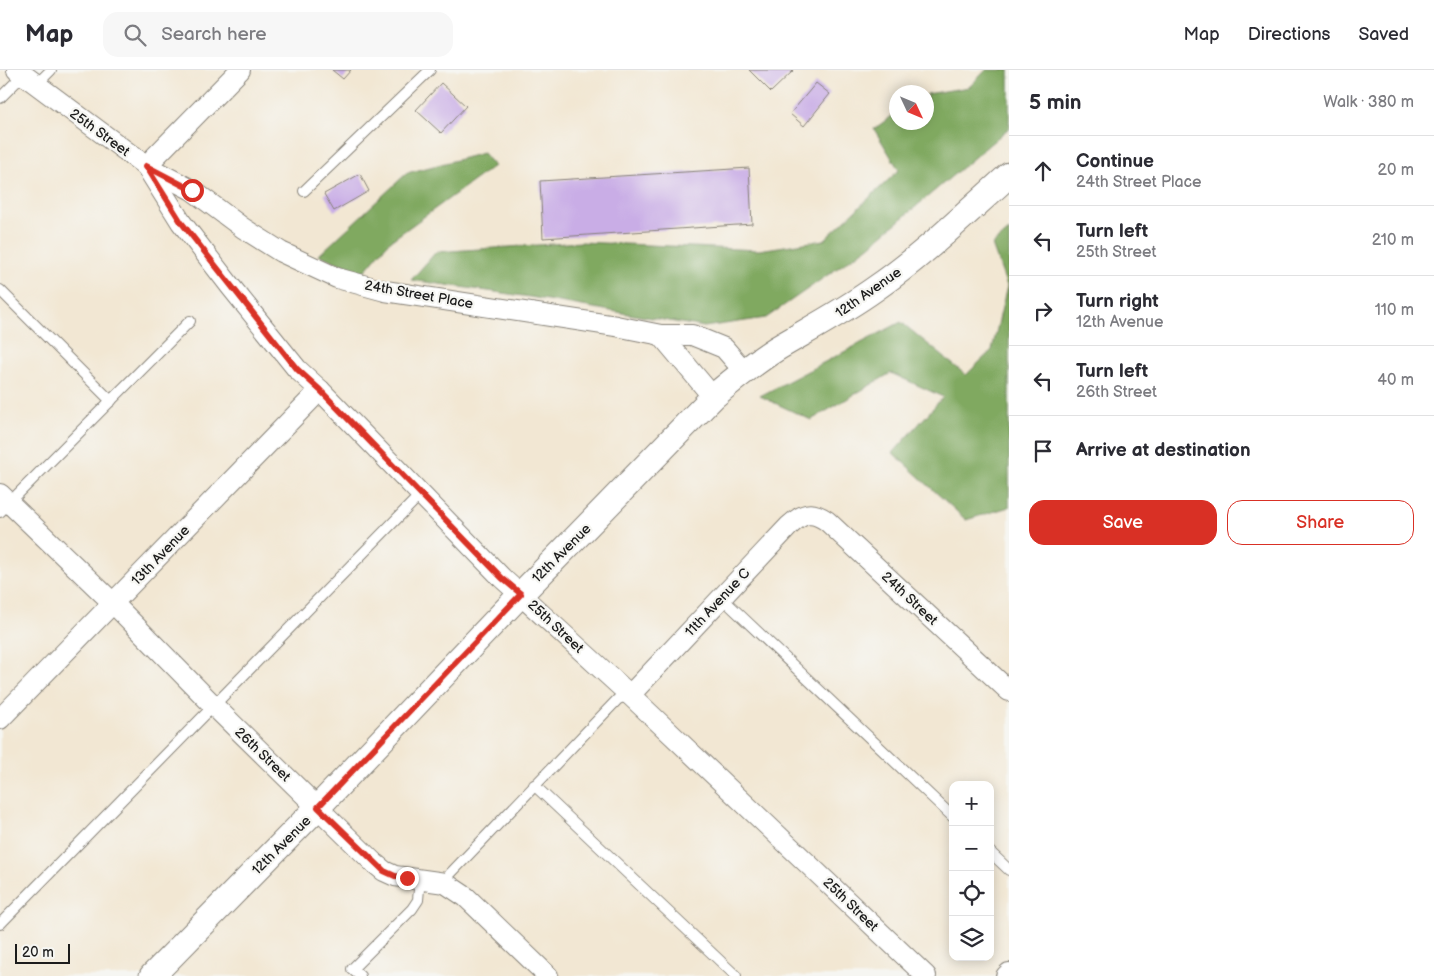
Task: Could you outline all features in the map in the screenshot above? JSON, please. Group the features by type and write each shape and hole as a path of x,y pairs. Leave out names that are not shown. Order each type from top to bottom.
{"street":[{"path":"146,166 240,70"},
{"name":"25th Street","path":"25,77 146,166 181,222 297,369 320,390 502,578 630,695 926,976"},
{"name":"24th Street Place","path":"146,166 192,190 281,252 337,278 385,291 616,326 661,335 692,335 724,348 744,371"},
{"name":"12th Avenue","path":"152,976 318,807 521,594 713,397 744,371 842,312 879,286 913,260 1009,175"},
{"path":"661,335 713,397"},
{"name":"13th Avenue","path":"0,719 320,390"},
{"name":"26th Street","path":"3,503 113,603 214,706 384,871 395,876 445,883 466,897 548,976"},
{"name":"11th Avenue C","path":"630,695 789,526 797,518 807,514"},
{"name":"24th Street","path":"807,514 827,521 1009,691"},
{"path":"1006,976 1009,973"}],"lane":[{"path":"0,98 25,77 51,70"},
{"path":"304,191 430,70"},
{"path":"0,290 111,400"},
{"path":"3,503 111,400 190,321"},
{"path":"0,924 420,494"},
{"path":"721,597 949,813"},
{"path":"445,883 450,874 618,699 630,695"},
{"path":"534,786 736,976"},
{"path":"994,856 1009,870"},
{"path":"360,976 352,968 412,909 418,900 420,878"}],"green space":[{"path":"986,70 1009,70 1009,128 868,247 766,318 704,327 530,297 411,280 436,252 581,242 759,250 824,240 899,170 874,129 889,118 889,130 934,130 934,93 969,87"},
{"path":"483,153 494,166 389,242 363,273 319,255 407,173"},
{"path":"1009,231 1009,507 966,520 893,453 943,397 891,373 811,420 760,396 901,322 966,375 992,350 1007,286 992,245"}],"building":[{"path":"332,70 351,70 343,79"},
{"path":"749,70 794,70 771,92"},
{"path":"441,83 466,106 441,133 416,110"},
{"path":"816,83 830,94 804,126 790,114"},
{"path":"749,168 752,224 543,238 540,181"},
{"path":"360,174 369,191 334,211 324,194"}],"route":[{"path":"192,190 146,166 181,222 297,369 320,390 502,578 521,594 318,807 384,871 395,876 407,878"}]}
